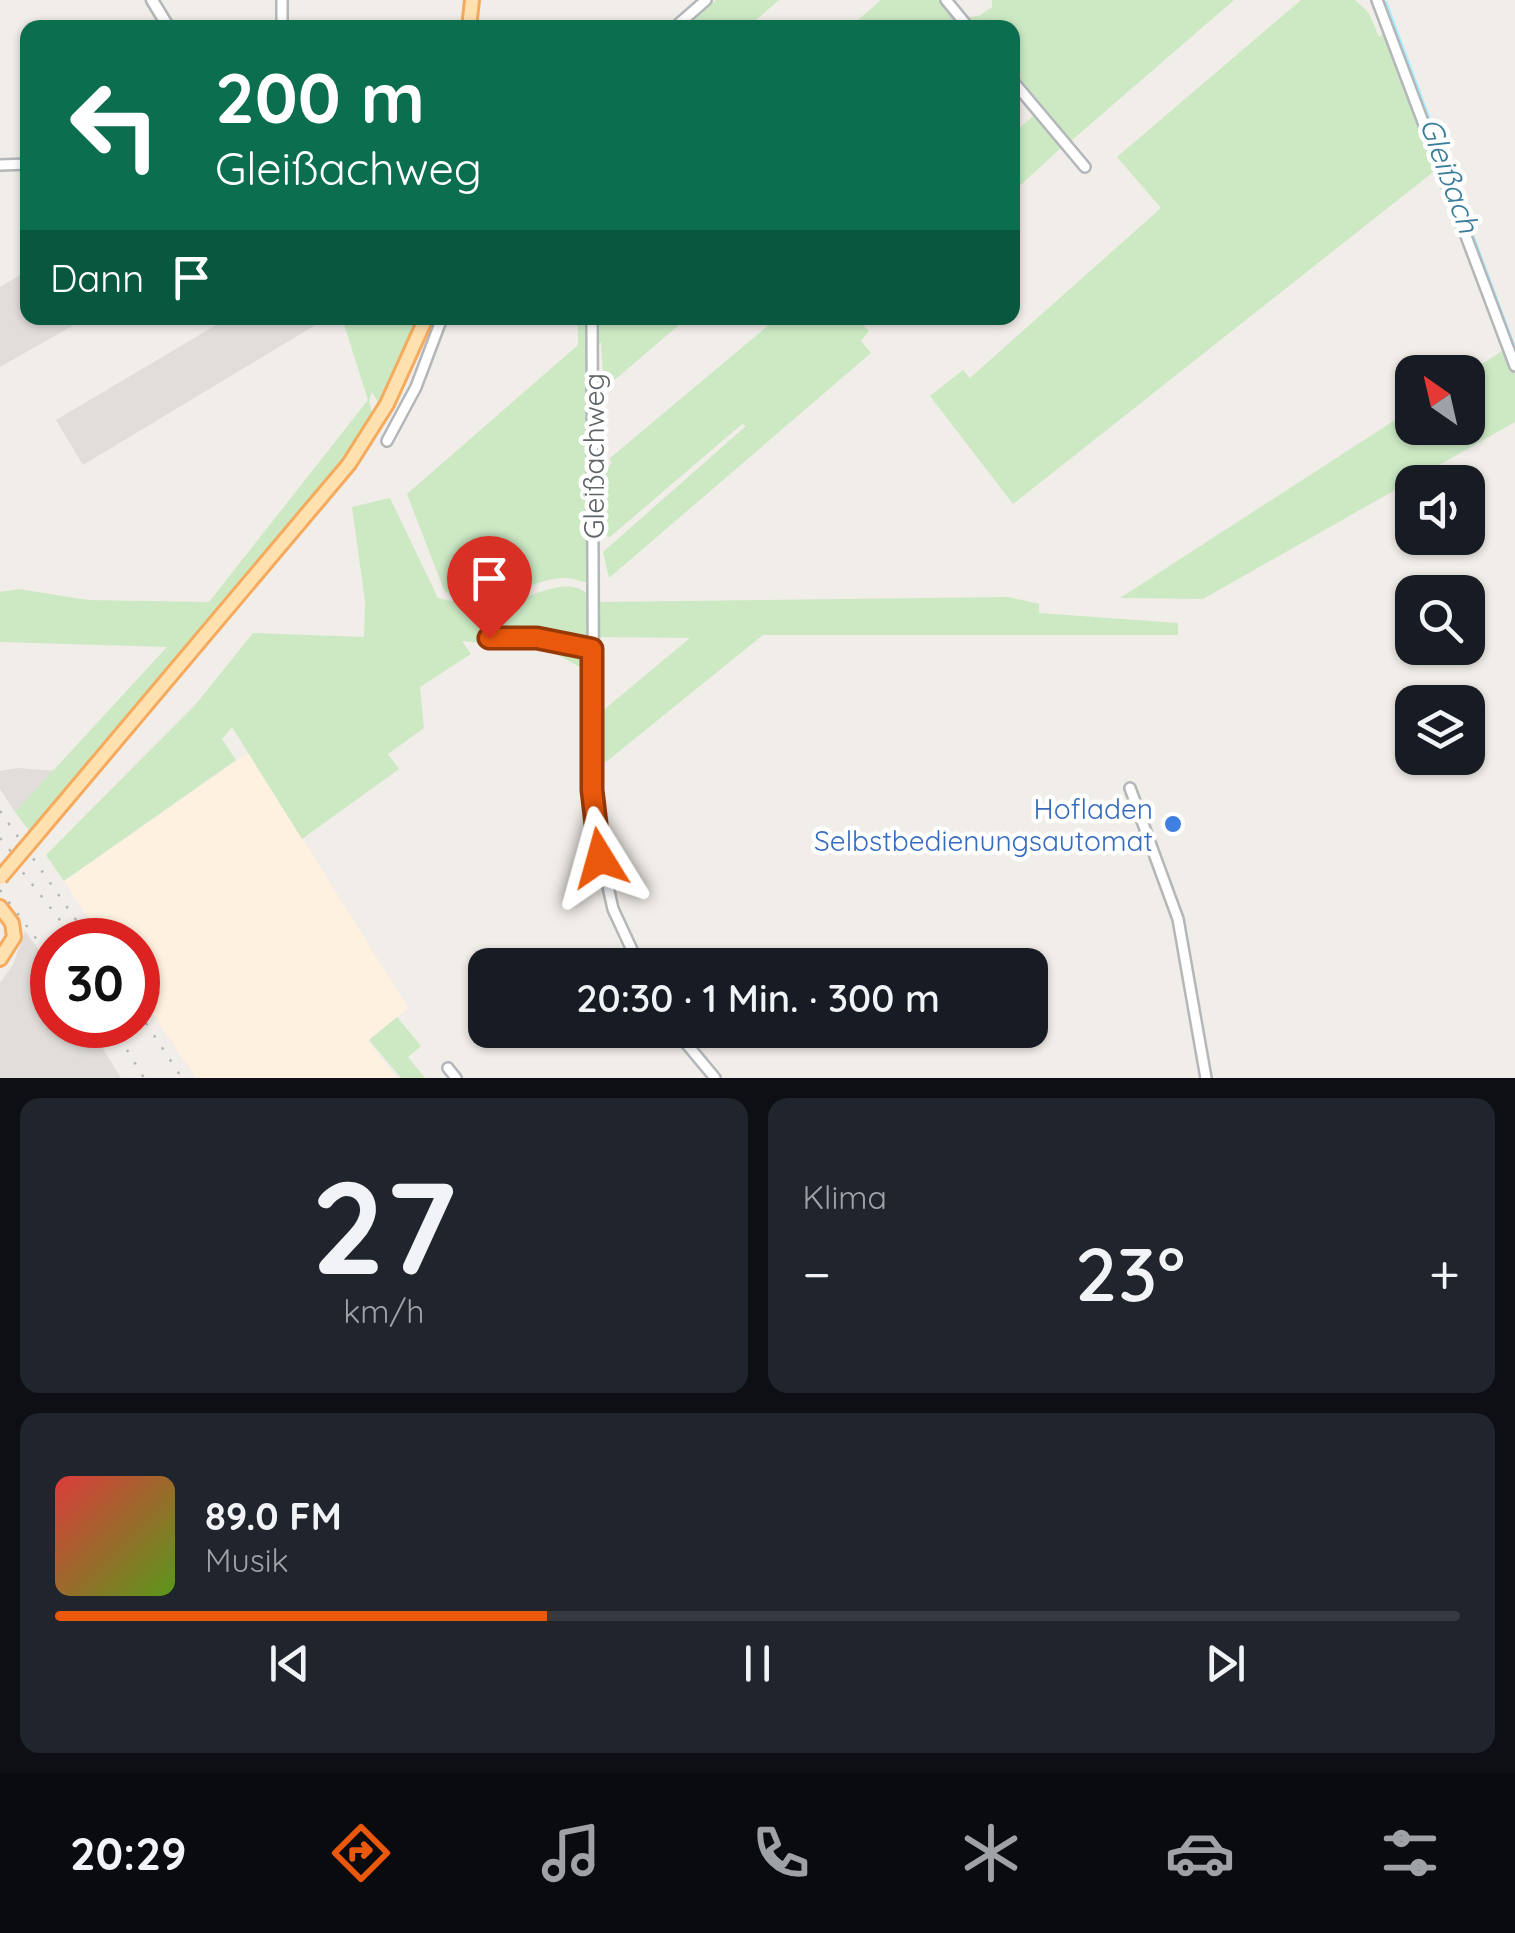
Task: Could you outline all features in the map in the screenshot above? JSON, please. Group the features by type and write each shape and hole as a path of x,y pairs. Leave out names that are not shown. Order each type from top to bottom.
{"main road":[{"path":"0,878 296,532 370,433 423,325"},
{"path":"0,907 12,924 14,937 0,959"}],"street":[{"path":"683,20 706,0"},
{"path":"946,0 962,20"},
{"path":"1377,0 1515,366"},
{"path":"1020,90 1085,167"},
{"path":"387,441 416,387 439,325"},
{"name":"Gleißachweg","path":"592,325 594,824 613,909 631,948"},
{"path":"483,639 537,638 592,649"},
{"path":"1130,788 1178,918 1206,1078"},
{"path":"690,1048 714,1078"},
{"path":"448,1068 456,1078"}],"shaded area":[{"path":"20,275 20,325 74,325 0,367 0,287"},
{"path":"216,325 315,325 83,465 56,420"},
{"path":"249,752 408,1008 368,1041 397,1078 196,1078 160,1024 160,918 88,918 64,881"},
{"path":"0,771 57,771 15,812 0,789"},
{"path":"25,931 30,938 30,1048 102,1048 121,1078 0,1078 0,983 13,965"}],"green space":[{"path":"716,0 779,0 756,20 692,20"},
{"path":"881,0 942,0 958,20 858,20"},
{"path":"992,0 1234,0 1071,141 1020,83 1020,20 963,18 979,16 992,7"},
{"path":"1301,0 1355,0 1369,13 1379,37 1386,32 1437,169 1013,504 930,396 963,370 970,378 1161,208 1117,157"},
{"path":"1037,113 1063,146 1020,186 1020,127"},
{"path":"344,325 418,325 379,404 372,392 372,413 345,461 30,832 15,812 167,647 0,642 0,592 19,589 88,600 209,602 368,400"},
{"path":"578,325 588,325 589,582 552,579 491,599 459,598 444,590 407,494 578,345"},
{"path":"594,325 679,325 604,389 601,342 594,347"},
{"path":"769,325 863,325 869,331 861,341 871,353 609,578 603,552 746,426 742,424 610,537 603,535 604,470 612,463 609,459"},
{"path":"1505,349 1515,375 1515,422 1485,439 1485,362"},
{"path":"1395,420 1395,445 1474,445 1439,465 1395,465 1395,490 1203,599 1120,598"},
{"path":"390,498 438,598 494,605 556,588 577,588 587,593 589,638 579,642 578,648 589,651 589,672 547,649 462,641 471,654 420,687 424,728 388,754 399,769 302,839 232,727 222,739 236,760 64,881 46,855 196,704 253,633 364,637 365,601 352,507"},
{"path":"1008,597 1039,604 1039,613 1178,623 1178,635 763,635 596,770 594,718 690,638 598,637 599,602"},
{"path":"397,1017 421,1046 408,1057 425,1078 401,1078 369,1040"}],"waterway":[{"name":"Gleißach","path":"1386,2 1515,348"}],"railway":[{"path":"0,811 75,918"},
{"path":"0,838 25,869"},
{"path":"14,861 58,918"},
{"path":"0,890 30,930"},
{"path":"160,1044 182,1078"},
{"path":"126,1048 144,1078"}],"place":[{"name":"Hofladen Selbstbedienungsautomat","path":"1173,824"}],"route":[{"path":"489,638 537,638 592,649 592,790 600,858"}]}
